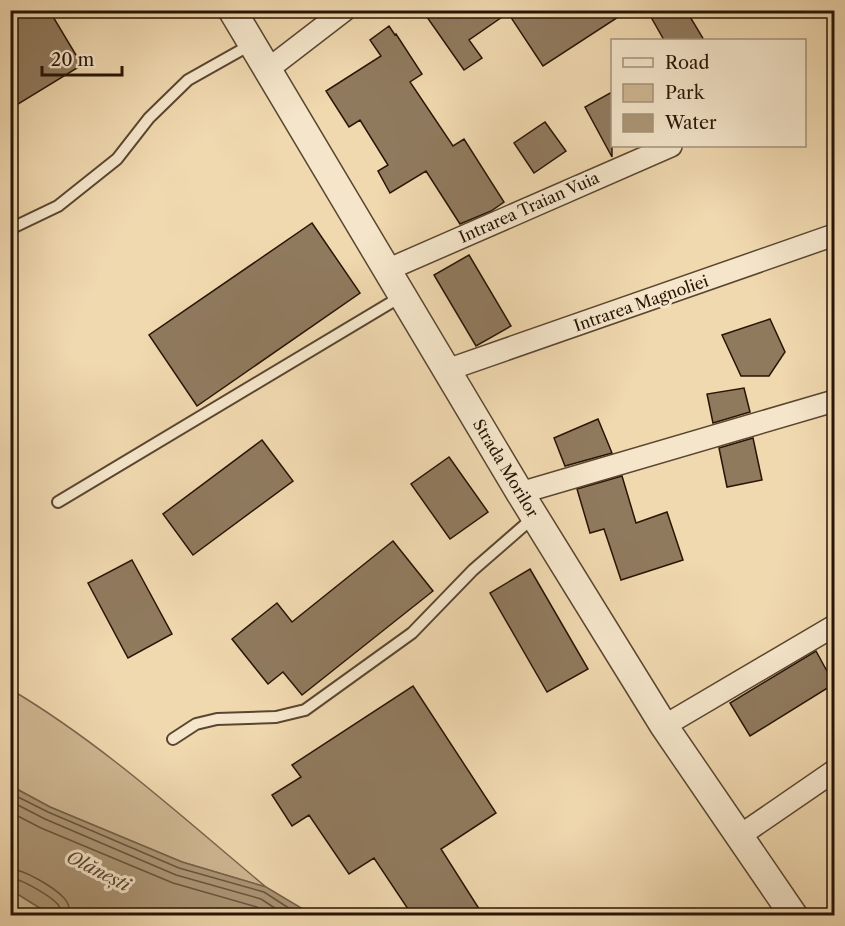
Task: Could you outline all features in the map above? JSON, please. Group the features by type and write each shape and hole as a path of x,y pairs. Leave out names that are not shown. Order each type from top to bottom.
{"street":[{"name":"Strada Morilor","path":"232,10 520,493 664,726 738,837 794,915"},
{"path":"267,70 345,10"},
{"name":"Intrarea Traian Vuia","path":"387,270 668,147"},
{"name":"Intrarea Magnoliei","path":"447,370 834,235"},
{"path":"520,493 834,401"},
{"path":"664,726 834,626"},
{"path":"738,837 834,771"}],"lane":[{"path":"10,230 58,206 117,159 149,118 188,80 252,44"},
{"path":"58,502 403,296"},
{"path":"173,739 196,724 217,719 276,717 304,710 412,633 474,570 535,516"}],"green space":[{"path":"10,689 78,733 266,887 182,862 50,807 11,786"},
{"path":"11,890 51,915 11,915"}],"water":[{"name":"Olănești","path":"11,786 50,807 182,862 266,887 313,915 51,915 11,890"}],"building":[{"path":"10,10 49,10 82,65 10,109"},
{"path":"422,10 629,10 543,66 508,13 469,40 482,58 464,70"},
{"path":"647,10 686,10 703,39 663,39"},
{"path":"389,26 422,74 410,82 453,146 464,139 504,202 491,211 460,224 426,171 390,193 378,171 388,165 360,120 349,127 326,91 381,56 370,40"},
{"path":"611,93 612,157 585,107"},
{"path":"545,122 566,151 534,173 514,143"},
{"path":"312,223 360,293 197,406 149,335"},
{"path":"469,255 511,326 476,346 434,275"},
{"path":"770,319 785,352 769,376 741,376 722,335"},
{"path":"744,388 750,412 713,423 707,394"},
{"path":"598,419 612,453 565,466 554,438"},
{"path":"753,438 762,480 727,487 719,448"},
{"path":"262,440 293,481 193,555 163,514"},
{"path":"449,457 488,512 450,539 411,484"},
{"path":"622,476 636,523 667,512 683,560 621,580 604,529 590,533 577,489"},
{"path":"393,541 433,591 302,695 283,672 268,684 232,639 277,603 292,622"},
{"path":"132,560 172,634 128,658 88,583"},
{"path":"530,569 588,669 547,692 490,593"},
{"path":"816,651 834,684 750,736 730,703"},
{"path":"413,686 496,813 441,849 483,915 412,915 374,858 349,874 309,815 292,826 272,795 301,777 292,765"}]}
